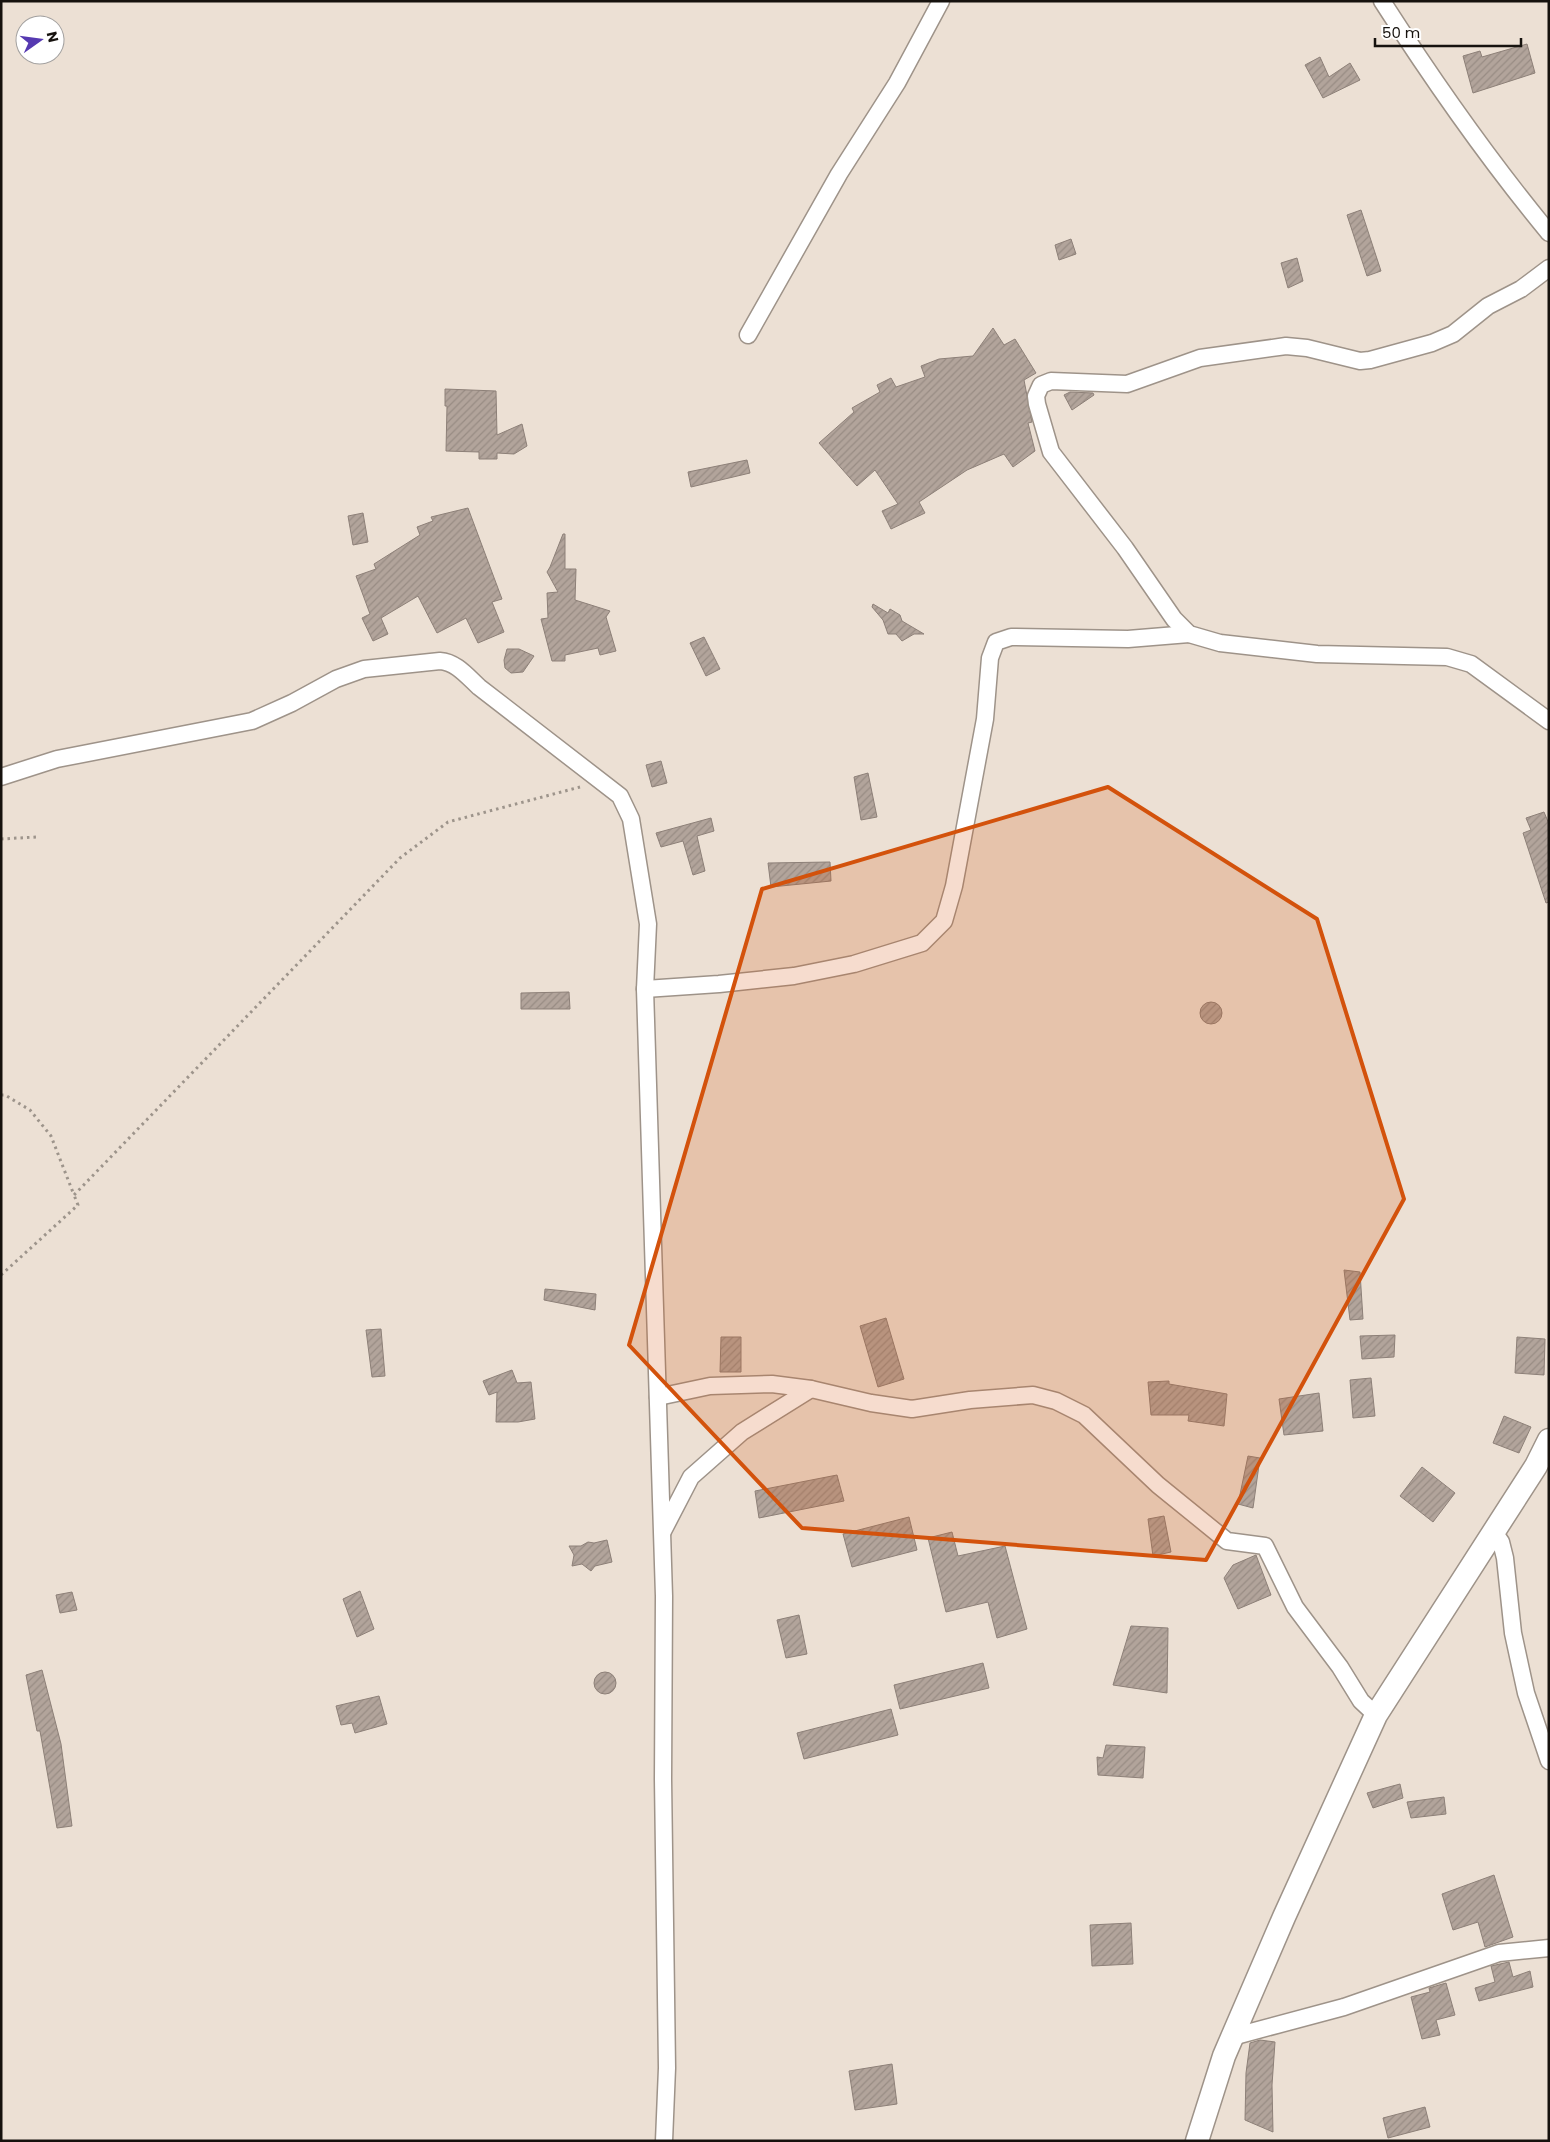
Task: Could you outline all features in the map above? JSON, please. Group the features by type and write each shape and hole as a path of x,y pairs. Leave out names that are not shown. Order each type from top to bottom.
{"street":[{"path":"748,335 839,174 897,84 941,1"},
{"path":"1382,1 1442,93 1502,175 1549,233"},
{"path":"1189,634 1174,619 1125,548 1051,452 1037,404 1036,396 1040,385 1051,381 1127,384 1200,358 1286,346 1307,348 1360,361 1370,360 1432,344 1453,334 1488,306 1521,289 1549,268"},
{"path":"645,988 720,984 794,976 854,964 922,942 944,921 954,886 985,719 990,658 996,642 1011,637 1128,639 1189,634 1220,642 1317,654 1447,657 1471,664 1549,721"},
{"path":"1,778 57,759 252,721 292,703 336,679 364,669 449,661 620,796 631,819 648,924 645,988 662,1532 667,2032 664,2141"},
{"path":"658,1397 710,1386 772,1384 811,1389 872,1403 912,1409 970,1400 1033,1395 1056,1400 1084,1415 1158,1485 1226,1541 1265,1546 1295,1607 1340,1667 1362,1701 1376,1715"},
{"path":"662,1532 691,1477 742,1432 811,1389"},
{"path":"1197,2141 1232,2038 1284,1917 1376,1715 1536,1466 1549,1440"},
{"path":"1494,1532 1501,1542 1505,1558 1513,1633 1526,1693 1549,1761"},
{"path":"1232,2038 1344,2008 1499,1954 1549,1948"}],"path":[{"path":"74,1195 400,858 448,822 495,811 600,781"},
{"path":"1,839 36,837"},
{"path":"1,1096 5,1095 30,1110 52,1136 78,1205 1,1275"}],"highlighted area":[{"path":"1108,787 1317,919 1404,1199 1206,1560 802,1528 629,1345 762,889"}],"building":[{"path":"1527,44 1535,73 1473,93 1463,56 1480,51 1482,57"},
{"path":"1320,57 1329,77 1350,63 1360,80 1323,98 1305,65"},
{"path":"1361,210 1381,271 1367,276 1347,215"},
{"path":"1071,239 1076,254 1059,260 1055,245"},
{"path":"1297,258 1303,281 1288,288 1281,263"},
{"path":"993,328 1004,345 1015,339 1036,373 1024,380 1032,422 1028,423 1035,451 1013,467 1004,454 967,470 919,502 925,513 891,529 882,511 898,504 875,470 857,486 819,443 854,412 852,408 880,392 877,385 891,378 896,387 925,377 921,366 939,359 973,356"},
{"path":"445,389 496,391 497,435 522,424 527,446 514,454 497,453 497,459 479,459 479,452 446,451 447,406 445,406"},
{"path":"1070,392 1093,393 1094,395 1072,410 1064,395"},
{"path":"747,460 750,473 691,487 688,472"},
{"path":"468,508 502,599 492,602 504,632 478,643 466,618 437,633 418,596 381,618 388,634 373,641 362,618 370,614 356,576 376,569 374,564 420,535 417,527 433,521 431,517"},
{"path":"363,513 368,542 353,545 348,516"},
{"path":"563,534 565,534 565,569 576,569 575,600 610,611 606,617 616,651 600,655 598,648 565,655 565,661 552,661 541,619 548,618 547,593 558,592 547,572"},
{"path":"873,604 888,613 890,609 900,615 902,621 924,634 914,634 902,641 896,634 888,634 883,620 872,607"},
{"path":"704,637 720,669 706,676 690,643"},
{"path":"507,649 519,649 534,656 523,672 511,673 505,668 504,660"},
{"path":"661,761 667,783 652,787 646,765"},
{"path":"868,773 877,817 861,820 854,777"},
{"path":"1544,812 1549,824 1549,902 1546,903 1523,833 1531,830 1526,818"},
{"path":"711,818 714,831 697,836 705,871 693,875 683,841 661,847 656,833"},
{"path":"830,862 831,881 771,887 768,863"},
{"path":"569,992 570,1009 521,1009 521,993"},
{"path":"1211,1002 1219,1005 1222,1013 1219,1021 1211,1024 1203,1021 1200,1013 1203,1005"},
{"path":"1344,1270 1360,1272 1363,1319 1350,1320"},
{"path":"545,1289 596,1294 595,1310 544,1300"},
{"path":"886,1318 904,1379 878,1387 860,1326"},
{"path":"381,1329 385,1376 372,1377 366,1330"},
{"path":"1395,1335 1394,1357 1362,1359 1360,1336"},
{"path":"721,1337 741,1337 741,1372 720,1372"},
{"path":"1517,1337 1545,1339 1544,1375 1515,1373"},
{"path":"512,1370 517,1383 531,1382 535,1419 518,1422 496,1422 497,1392 489,1395 483,1381"},
{"path":"1371,1378 1375,1416 1353,1418 1350,1380"},
{"path":"1169,1381 1169,1384 1227,1394 1224,1426 1188,1421 1189,1415 1151,1415 1148,1382"},
{"path":"1319,1393 1323,1431 1284,1435 1279,1399"},
{"path":"1504,1416 1531,1427 1519,1453 1493,1443"},
{"path":"1248,1456 1260,1458 1253,1508 1238,1504"},
{"path":"1422,1467 1455,1493 1433,1522 1400,1496"},
{"path":"837,1475 844,1501 759,1518 755,1491"},
{"path":"1164,1516 1171,1552 1153,1556 1148,1519"},
{"path":"909,1517 917,1550 852,1567 843,1534"},
{"path":"952,1532 958,1556 1005,1546 1027,1629 997,1638 988,1602 946,1612 928,1538"},
{"path":"607,1540 612,1562 595,1566 591,1571 582,1564 572,1566 574,1555 569,1546 581,1546 588,1542 594,1543"},
{"path":"1256,1555 1271,1595 1238,1609 1224,1578 1233,1565"},
{"path":"360,1591 374,1629 357,1637 343,1599"},
{"path":"72,1592 77,1610 60,1613 56,1595"},
{"path":"799,1615 807,1654 786,1658 777,1620"},
{"path":"1131,1626 1168,1628 1167,1693 1113,1685"},
{"path":"983,1663 989,1688 900,1709 894,1685"},
{"path":"42,1670 61,1744 72,1826 57,1828 40,1731 37,1731 26,1675"},
{"path":"605,1672 613,1675 616,1683 613,1691 605,1694 597,1691 594,1683 597,1675"},
{"path":"379,1696 387,1724 355,1733 352,1723 341,1725 336,1706"},
{"path":"891,1709 898,1735 804,1759 797,1733"},
{"path":"1106,1745 1145,1747 1143,1778 1098,1775 1097,1757 1103,1758"},
{"path":"1400,1784 1403,1798 1373,1808 1367,1793"},
{"path":"1444,1797 1446,1814 1411,1818 1407,1802"},
{"path":"1494,1875 1513,1937 1485,1947 1478,1922 1453,1930 1442,1894"},
{"path":"1131,1923 1133,1964 1092,1966 1090,1925"},
{"path":"1509,1962 1513,1977 1530,1971 1533,1987 1479,2001 1475,1988 1495,1982 1491,1966"},
{"path":"1446,1983 1455,2015 1436,2020 1440,2035 1422,2039 1411,1997 1430,1992 1429,1988"},
{"path":"1260,2040 1275,2042 1272,2085 1273,2132 1245,2120 1246,2073 1250,2043"},
{"path":"892,2064 897,2104 855,2110 849,2071"},
{"path":"1425,2107 1430,2127 1388,2138 1383,2118"}]}
